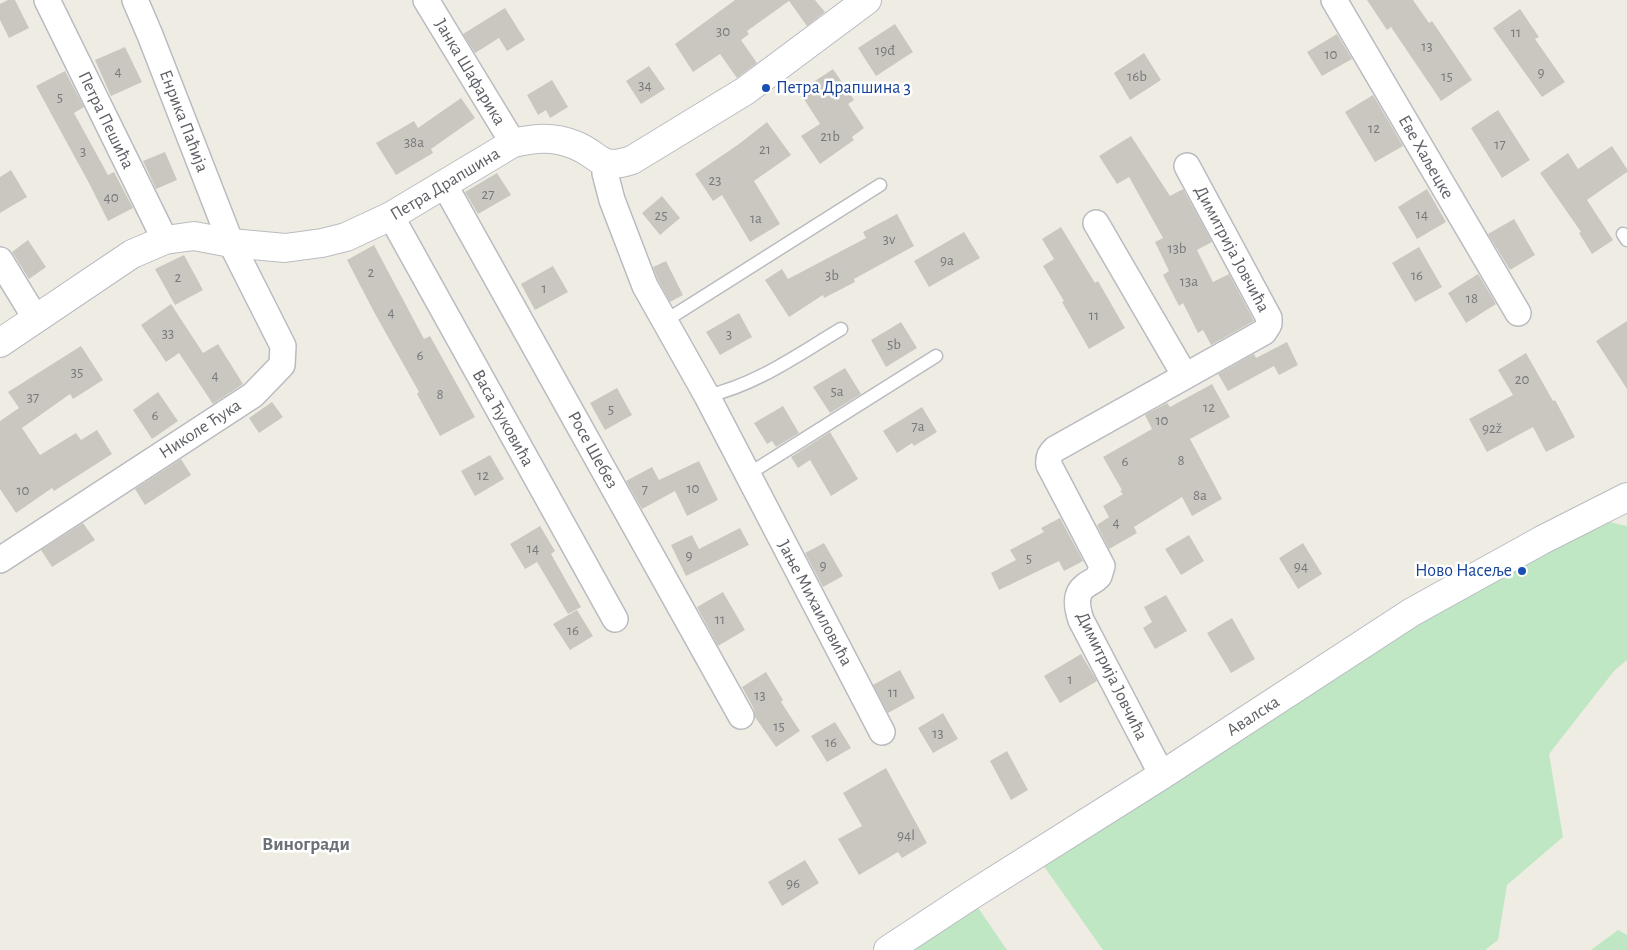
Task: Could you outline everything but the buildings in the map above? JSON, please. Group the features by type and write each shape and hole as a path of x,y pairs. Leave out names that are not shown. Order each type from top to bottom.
{"street":[{"name":"Петра Пешића","path":"47,0 165,240"},
{"name":"Енрика Паћија","path":"135,0 232,243"},
{"name":"Јанка Шафарика","path":"426,0 513,144"},
{"path":"606,164 619,164 632,160 745,91 867,0"},
{"name":"Еве Хаљецке","path":"1334,0 1518,313"},
{"name":"Петра Драпшина","path":"0,343 132,254 165,240 194,236 232,243 285,248 322,244 346,238 391,216 513,144 548,138 575,145 606,164"},
{"name":"Јање Михаиловића","path":"606,164 605,173 609,190 645,286 707,396 882,732"},
{"name":"Димитрија Јовчића","path":"1162,775 1081,620 1078,611 1078,596 1084,586 1099,576 1102,566 1048,465 1048,460 1055,449 1264,332 1269,324 1269,318 1187,166"},
{"name":"Росе Шебез","path":"444,184 741,716"},
{"name":"Васа Ћуковића","path":"391,216 615,619"},
{"path":"1096,223 1185,376"},
{"name":"Николе Ћука","path":"0,560 254,395 282,365 283,346 232,243"},
{"path":"0,260 36,319"},
{"name":"Авалска","path":"888,950 1412,612 1542,540 1627,498"}],"lane":[{"path":"665,321 880,185"},
{"path":"707,396 730,391 757,379 841,329"},
{"path":"747,475 936,356"}],"green space":[{"path":"1587,517 1627,526 1627,660 1614,671 1549,754 1563,837 1507,885 1498,940 1485,950 1103,950 1036,855"},
{"path":"970,896 1007,950 888,950"},
{"path":"1618,930 1627,935 1627,950 1591,950"}],"place":[{"name":"Петра Драпшина 3","path":"766,88"},
{"name":"Ново Насеље","path":"1522,571"}],"district":[{"name":"Виногради","path":"306,844"}]}
